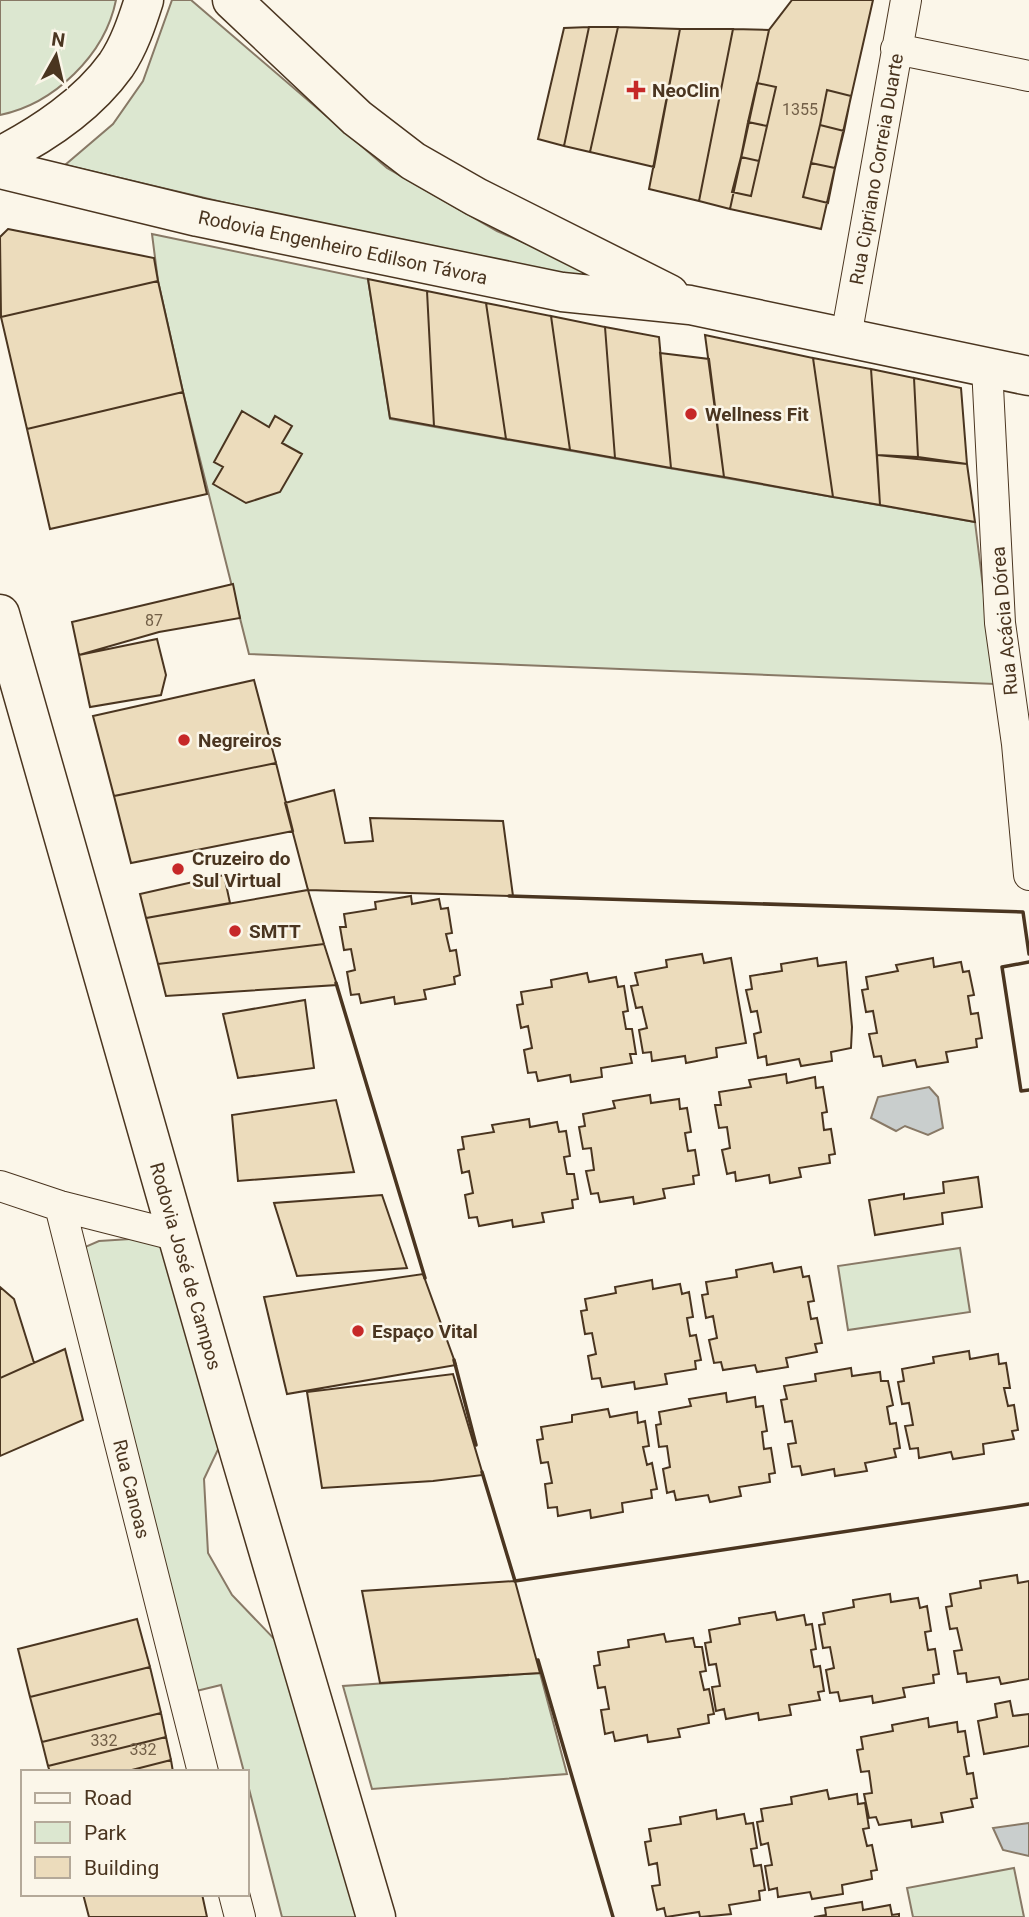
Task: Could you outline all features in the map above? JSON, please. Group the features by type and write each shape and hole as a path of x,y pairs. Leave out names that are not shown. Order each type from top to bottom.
{"main road":[{"path":"0,156 26,143 52,125 95,88 116,65 134,30 144,0"},
{"name":"Rodovia Engenheiro Edilson Távora","path":"232,0 357,118 412,161 476,197 690,304"},
{"name":"Rodovia Engenheiro Edilson Távora","path":"0,169 198,217 562,292 690,304 1029,376"},
{"name":"Rodovia José de Campos","path":"0,614 230,1424 376,1917"}],"street":[{"name":"Rua Cipriano Correia Duarte","path":"846,337 906,0"},
{"path":"896,49 1029,76"},
{"name":"Rua Acácia Dórea","path":"987,367 1000,623 1019,689 1017,744 1029,875"},
{"path":"0,1186 60,1206 178,1236"},
{"name":"Rua Canoas","path":"60,1206 202,1770"},
{"path":"234,1896 240,1917"}],"green space":[{"path":"0,0 116,0 101,40 74,74 39,100 0,115"},
{"path":"172,0 191,0 387,168 497,231 589,271 593,282 583,287 65,165 113,124 143,81"},
{"path":"152,234 368,279 390,419 975,522 995,684 249,654 183,392 158,281"},
{"path":"178,1236 223,1439 204,1479 208,1553 232,1595 304,1670 378,1917 282,1917 248,1785 248,1770 243,1770 221,1685 184,1694 85,1247 99,1241"},
{"path":"960,1248 970,1312 848,1330 838,1266"},
{"path":"540,1673 567,1774 372,1789 343,1686"},
{"path":"1014,1868 1024,1917 913,1917 907,1888"}],"shaded area":[{"path":"929,1087 938,1097 943,1128 928,1135 905,1126 896,1131 871,1118 878,1097"},
{"path":"1029,1823 1029,1856 1003,1850 993,1828"}],"building":[{"path":"792,0 873,0 821,229 730,209 769,30"},
{"path":"589,27 564,146 538,139 564,28"},
{"path":"589,27 618,27 590,152 564,146"},
{"name":"NeoClin","path":"618,27 680,29 654,167 590,152"},
{"path":"680,29 733,29 699,201 649,189"},
{"path":"733,29 769,30 730,209 699,201"},
{"path":"757,83 776,87 767,126 748,122"},
{"path":"827,90 851,96 844,131 820,125"},
{"path":"748,122 767,126 759,161 741,157"},
{"path":"820,125 844,131 835,168 811,163"},
{"path":"741,157 759,161 751,196 732,192"},
{"path":"811,163 835,168 828,203 803,197"},
{"path":"8,229 154,258 158,281 1,317 0,237"},
{"path":"368,279 427,291 434,426 390,418"},
{"path":"158,281 183,392 27,429 1,317"},
{"path":"427,291 486,303 506,439 434,426"},
{"path":"486,303 551,316 570,450 506,439"},
{"path":"551,316 605,327 615,458 570,450"},
{"path":"605,327 659,337 671,468 615,458"},
{"path":"705,335 813,358 833,497 724,477"},
{"name":"Wellness Fit","path":"660,353 709,359 724,477 671,468"},
{"path":"813,358 871,369 880,505 833,497"},
{"path":"871,369 914,378 918,457 877,455"},
{"path":"914,378 961,388 967,464 918,457"},
{"path":"183,392 207,494 50,529 27,429"},
{"path":"242,411 269,427 275,416 292,426 282,443 302,454 280,492 246,503 213,484 223,467 214,462"},
{"path":"877,455 967,464 975,522 880,505"},
{"path":"233,584 240,618 159,632 79,655 72,622"},
{"path":"157,639 166,675 161,695 90,707 79,655"},
{"name":"Negreiros","path":"254,680 276,763 114,796 93,716"},
{"name":"Negreiros","path":"276,763 293,831 131,863 114,796"},
{"path":"334,790 345,843 373,841 370,818 503,821 513,896 308,890 285,803"},
{"path":"224,875 230,903 146,918 140,894"},
{"name":"SMTT","path":"308,890 324,944 158,964 146,918"},
{"path":"411,896 412,904 439,899 441,909 448,908 452,933 446,934 450,951 456,950 460,975 454,977 455,984 424,990 426,999 395,1004 394,997 361,1003 359,994 351,995 347,972 355,970 351,949 344,950 340,927 346,927 344,914 376,909 375,902"},
{"path":"324,944 337,985 166,996 158,964"},
{"path":"702,954 704,963 731,958 746,1043 716,1048 717,1057 686,1063 685,1056 652,1061 651,1052 643,1053 639,1030 647,1028 642,1007 636,1008 631,986 638,985 635,973 667,967 666,960"},
{"path":"817,958 818,966 846,962 852,1027 851,1048 831,1052 832,1061 801,1066 799,1059 767,1065 766,1056 758,1058 754,1034 761,1032 757,1011 751,1012 746,990 752,989 750,976 782,971 781,964"},
{"path":"933,958 934,967 961,962 963,972 969,971 974,995 968,996 971,1014 978,1013 982,1038 976,1039 977,1047 946,1052 948,1062 917,1067 915,1060 883,1066 881,1056 874,1057 869,1034 877,1033 873,1011 866,1012 862,990 868,989 866,977 898,971 896,965"},
{"path":"587,973 589,982 616,977 618,987 624,986 628,1011 623,1012 626,1029 632,1029 636,1054 630,1054 632,1063 601,1068 602,1077 571,1082 570,1075 538,1081 536,1072 528,1073 524,1050 532,1048 528,1026 521,1028 517,1005 523,1004 521,992 552,987 551,980"},
{"path":"305,1000 314,1068 238,1078 223,1014"},
{"path":"786,1074 787,1083 815,1077 816,1088 823,1087 827,1112 822,1113 824,1130 831,1129 835,1154 829,1155 830,1163 799,1168 801,1177 770,1183 769,1175 736,1181 735,1172 727,1174 722,1150 730,1148 727,1127 719,1128 715,1105 721,1105 719,1092 751,1087 749,1080"},
{"path":"650,1095 651,1103 679,1099 680,1109 687,1108 691,1132 685,1133 688,1151 695,1150 699,1175 693,1176 694,1184 663,1189 665,1198 634,1204 633,1197 600,1202 598,1193 591,1194 586,1171 594,1170 591,1148 583,1149 579,1127 585,1126 583,1114 615,1108 613,1101"},
{"path":"336,1100 354,1172 238,1181 232,1115"},
{"path":"529,1119 530,1127 557,1122 559,1132 566,1131 570,1156 564,1157 567,1174 574,1174 578,1199 572,1200 573,1208 542,1213 544,1222 513,1227 512,1220 479,1226 477,1217 469,1218 465,1195 473,1193 469,1171 462,1173 458,1150 464,1149 462,1137 494,1132 492,1125"},
{"path":"978,1177 982,1207 942,1213 943,1224 875,1235 869,1200 904,1194 904,1199 944,1193 943,1182"},
{"path":"382,1195 407,1268 297,1276 274,1203"},
{"path":"772,1263 774,1272 801,1267 803,1277 809,1276 814,1301 808,1302 811,1319 817,1318 822,1343 815,1344 817,1352 786,1358 788,1367 757,1372 755,1365 723,1370 721,1362 714,1363 709,1340 717,1338 713,1316 706,1318 702,1295 708,1294 706,1282 737,1277 736,1270"},
{"name":"Espaço Vital","path":"423,1274 456,1365 287,1394 264,1297"},
{"path":"652,1280 653,1289 680,1284 682,1294 689,1292 693,1317 687,1318 690,1336 696,1335 701,1360 695,1361 696,1369 665,1374 667,1384 635,1389 634,1382 602,1387 600,1378 592,1379 588,1356 596,1354 592,1333 585,1334 581,1311 587,1310 585,1299 616,1293 615,1287"},
{"path":"0,1287 14,1299 34,1363 0,1378"},
{"path":"65,1349 83,1420 0,1456 0,1378"},
{"path":"969,1351 970,1359 998,1354 999,1364 1006,1363 1010,1388 1004,1388 1008,1406 1014,1405 1018,1430 1012,1431 1014,1439 983,1444 984,1454 953,1459 951,1452 919,1458 918,1448 910,1449 905,1426 913,1425 909,1403 902,1404 898,1382 904,1381 902,1369 934,1363 933,1357"},
{"path":"851,1368 852,1376 880,1372 881,1381 888,1381 893,1405 887,1407 890,1424 896,1423 900,1448 894,1449 896,1457 865,1463 867,1471 835,1476 834,1469 802,1475 800,1466 792,1467 788,1444 796,1443 792,1421 785,1422 781,1400 787,1399 784,1386 816,1381 815,1374"},
{"path":"453,1374 483,1475 322,1488 307,1392"},
{"path":"726,1393 727,1402 755,1397 756,1407 763,1406 767,1431 762,1432 764,1449 771,1448 775,1473 769,1474 770,1482 739,1487 741,1496 710,1502 708,1495 676,1500 674,1491 667,1493 663,1469 670,1467 667,1446 659,1447 656,1425 661,1424 659,1412 691,1406 689,1399"},
{"path":"608,1409 610,1417 637,1412 638,1423 645,1421 649,1446 643,1447 647,1465 652,1463 657,1489 651,1490 652,1498 622,1503 623,1512 591,1518 590,1510 558,1516 557,1507 548,1508 545,1484 552,1483 548,1462 541,1463 537,1440 543,1439 541,1427 572,1422 572,1415"},
{"path":"1017,1575 1018,1583 1029,1581 1029,1679 1001,1684 999,1677 967,1682 966,1673 958,1674 954,1651 962,1650 957,1628 950,1629 946,1607 952,1606 950,1594 981,1588 980,1581"},
{"path":"515,1581 540,1673 380,1683 362,1591"},
{"path":"890,1594 891,1602 918,1598 920,1608 927,1606 931,1631 925,1632 928,1650 935,1649 939,1674 933,1675 934,1683 903,1688 905,1697 873,1703 872,1696 840,1701 838,1692 830,1693 826,1670 834,1668 830,1647 823,1648 819,1625 825,1624 823,1613 854,1607 853,1600"},
{"path":"775,1612 777,1620 804,1615 806,1625 812,1624 816,1649 811,1650 814,1667 820,1666 824,1691 818,1692 820,1700 789,1705 791,1715 759,1720 758,1713 726,1719 724,1709 716,1711 712,1687 720,1686 716,1664 709,1665 705,1643 711,1642 709,1630 740,1624 739,1618"},
{"path":"137,1619 150,1667 30,1697 18,1649"},
{"path":"664,1634 666,1642 693,1638 695,1647 702,1647 706,1671 700,1672 704,1690 709,1689 714,1714 708,1715 709,1723 678,1729 680,1737 648,1742 647,1735 615,1741 613,1732 605,1734 601,1710 609,1709 605,1687 598,1688 594,1666 600,1665 598,1652 629,1647 628,1640"},
{"path":"150,1667 161,1713 42,1742 30,1697"},
{"path":"1010,1701 1013,1716 1029,1714 1029,1746 984,1754 978,1721 997,1717 995,1704"},
{"path":"161,1713 166,1737 48,1766 42,1742"},
{"path":"928,1718 929,1727 957,1722 958,1732 965,1731 969,1756 964,1757 967,1774 973,1773 977,1798 971,1799 973,1807 941,1813 943,1822 912,1827 911,1820 879,1825 876,1817 869,1818 864,1794 872,1793 869,1771 861,1772 857,1750 863,1749 861,1737 893,1731 892,1725"},
{"path":"166,1737 171,1760 132,1770 49,1770 48,1766"},
{"path":"171,1760 173,1770 132,1770"},
{"path":"827,1790 829,1799 857,1794 858,1804 865,1803 869,1828 863,1829 867,1846 872,1845 877,1870 871,1871 872,1879 842,1885 843,1894 812,1899 810,1892 778,1897 777,1888 769,1890 765,1866 772,1865 768,1843 761,1845 757,1822 763,1821 761,1809 792,1804 791,1797"},
{"path":"716,1810 717,1819 744,1814 746,1824 753,1823 757,1848 751,1849 754,1866 761,1865 765,1890 759,1891 760,1900 729,1905 731,1914 700,1917 699,1912 666,1917 664,1908 657,1910 652,1886 660,1885 657,1863 649,1865 645,1842 651,1841 649,1829 681,1824 680,1817"},
{"path":"84,1896 202,1896 207,1917 89,1917"},
{"path":"862,1902 863,1910 890,1905 892,1915 899,1914 899,1917 814,1917 826,1915 825,1908"}],"wall":[{"path":"509,896 1023,912 1029,954"},
{"path":"1029,962 1002,967 1021,1091 1029,1090"},
{"path":"336,983 425,1278"},
{"path":"454,1360 476,1445"},
{"path":"482,1472 515,1581 1029,1504"},
{"path":"538,1660 613,1917"}],"place":[{"name":"NeoClin","path":"636,90"},
{"name":"Wellness Fit","path":"691,414"},
{"name":"Negreiros","path":"184,740"},
{"name":"Cruzeiro do Sul Virtual","path":"178,869"},
{"name":"SMTT","path":"235,931"},
{"name":"Espaço Vital","path":"358,1331"}]}
